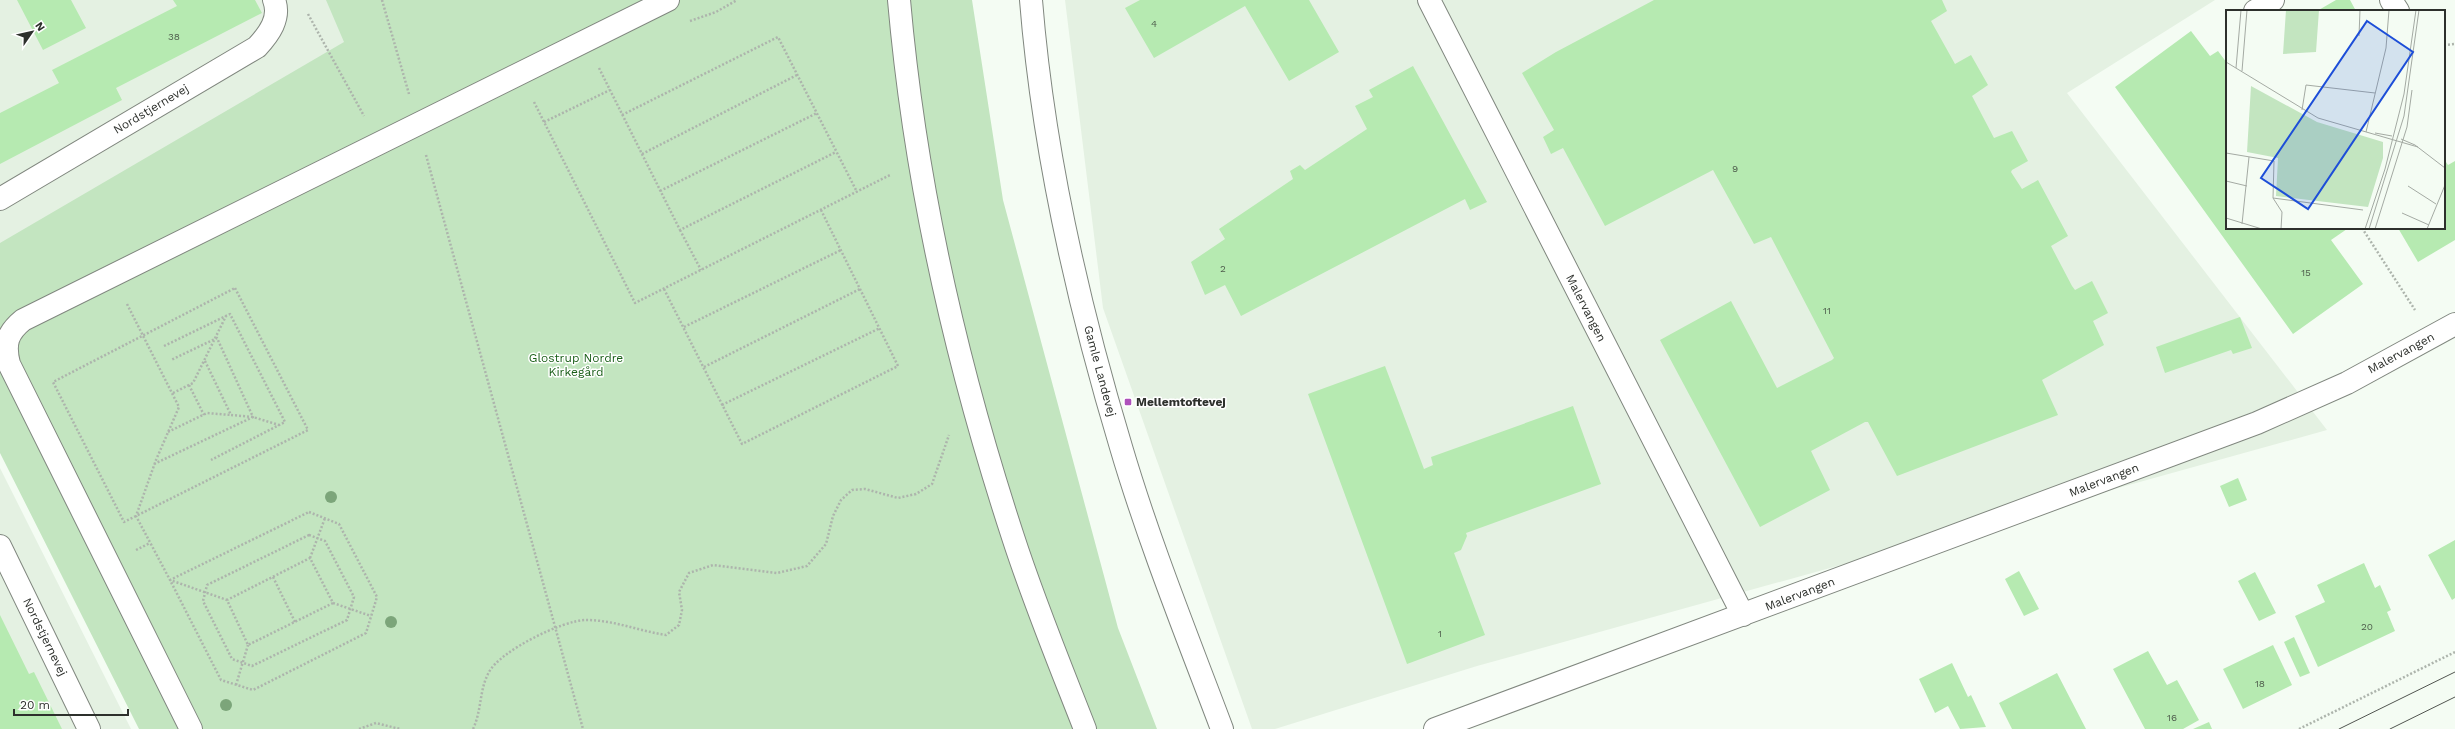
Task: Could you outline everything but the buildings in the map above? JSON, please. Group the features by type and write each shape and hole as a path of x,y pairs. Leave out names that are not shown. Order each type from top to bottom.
{"street":[{"name":"Nordstjernevej","path":"0,199 257,47 269,34 275,20 274,0"},
{"path":"191,729 9,364 5,351 12,329 23,320 112,275 668,0"},
{"path":"899,0 904,56 919,160 954,331 976,416 1013,538 1085,729"},
{"name":"Gamle Landevej","path":"1031,0 1043,102 1056,180 1078,287 1094,354 1121,448 1159,560 1222,729"},
{"name":"Malervangen","path":"1429,0 1743,615"},
{"path":"2257,10 2273,0"},
{"path":"2391,0 2397,10"},
{"name":"Malervangen","path":"1435,729 2257,422 2347,383 2455,324"},
{"name":"Nordstjernevej","path":"0,546 89,729"}],"path":[{"path":"382,0 583,729"},
{"path":"307,12 379,143"},
{"path":"622,115 778,37 857,192"},
{"path":"2445,45 2455,44"},
{"path":"642,154 797,75"},
{"path":"544,122 610,90"},
{"path":"612,94 701,270"},
{"path":"660,191 817,113"},
{"path":"546,126 635,303 919,160"},
{"path":"680,230 836,152"},
{"path":"664,289 742,444 898,366 820,210"},
{"path":"2363,229 2433,336"},
{"path":"684,327 841,250"},
{"path":"112,275 144,335 179,407 154,464 136,516 221,680 253,690 366,633 377,597 339,524 309,512 170,580"},
{"path":"235,288 308,430 124,522 53,382 144,335 235,288"},
{"path":"704,367 860,289"},
{"path":"164,346 230,314 285,422 211,460"},
{"path":"173,393 193,383 217,338 226,316"},
{"path":"722,405 880,328"},
{"path":"171,360 217,338"},
{"path":"217,338 253,417"},
{"path":"205,361 231,415"},
{"path":"189,385 204,415"},
{"path":"168,432 207,413 253,417 279,425"},
{"path":"473,729 479,716 481,690 490,670 514,648 556,628 584,620 617,622 643,632 666,635 679,625 682,610 679,592 688,573 713,565 777,573 807,566 826,544 833,516 841,500 852,490 865,489 898,498 916,494 932,484 943,449 951,431 962,421 976,416"},
{"path":"154,464 253,417"},
{"path":"226,600 310,558 325,518"},
{"path":"309,535 325,541 354,597 347,620 252,666 232,659 202,601 205,592 207,585 309,535"},
{"path":"310,558 333,603 371,616"},
{"path":"273,577 295,622"},
{"path":"170,580 226,600 248,645 236,685"},
{"path":"248,645 333,603"},
{"path":"2299,729 2455,652"},
{"path":"359,729 376,723 400,729"}],"shaded area":[{"path":"0,0 330,0 349,41 0,248"},
{"path":"1065,0 2215,0 2067,93 2327,430 1477,666 1275,729 1252,729 1103,308"},
{"path":"0,468 131,729 0,729"}],"green space":[{"name":"Glostrup Nordre Kirkegård","path":"326,0 972,0 1003,200 1118,628 1157,729 139,729 0,453 0,243 344,42"}],"tram line":[{"path":"2339,729 2455,672"},
{"path":"2390,729 2455,697"}],"place":[{"name":"Mellemtoftevej","path":"1128,402"}]}
